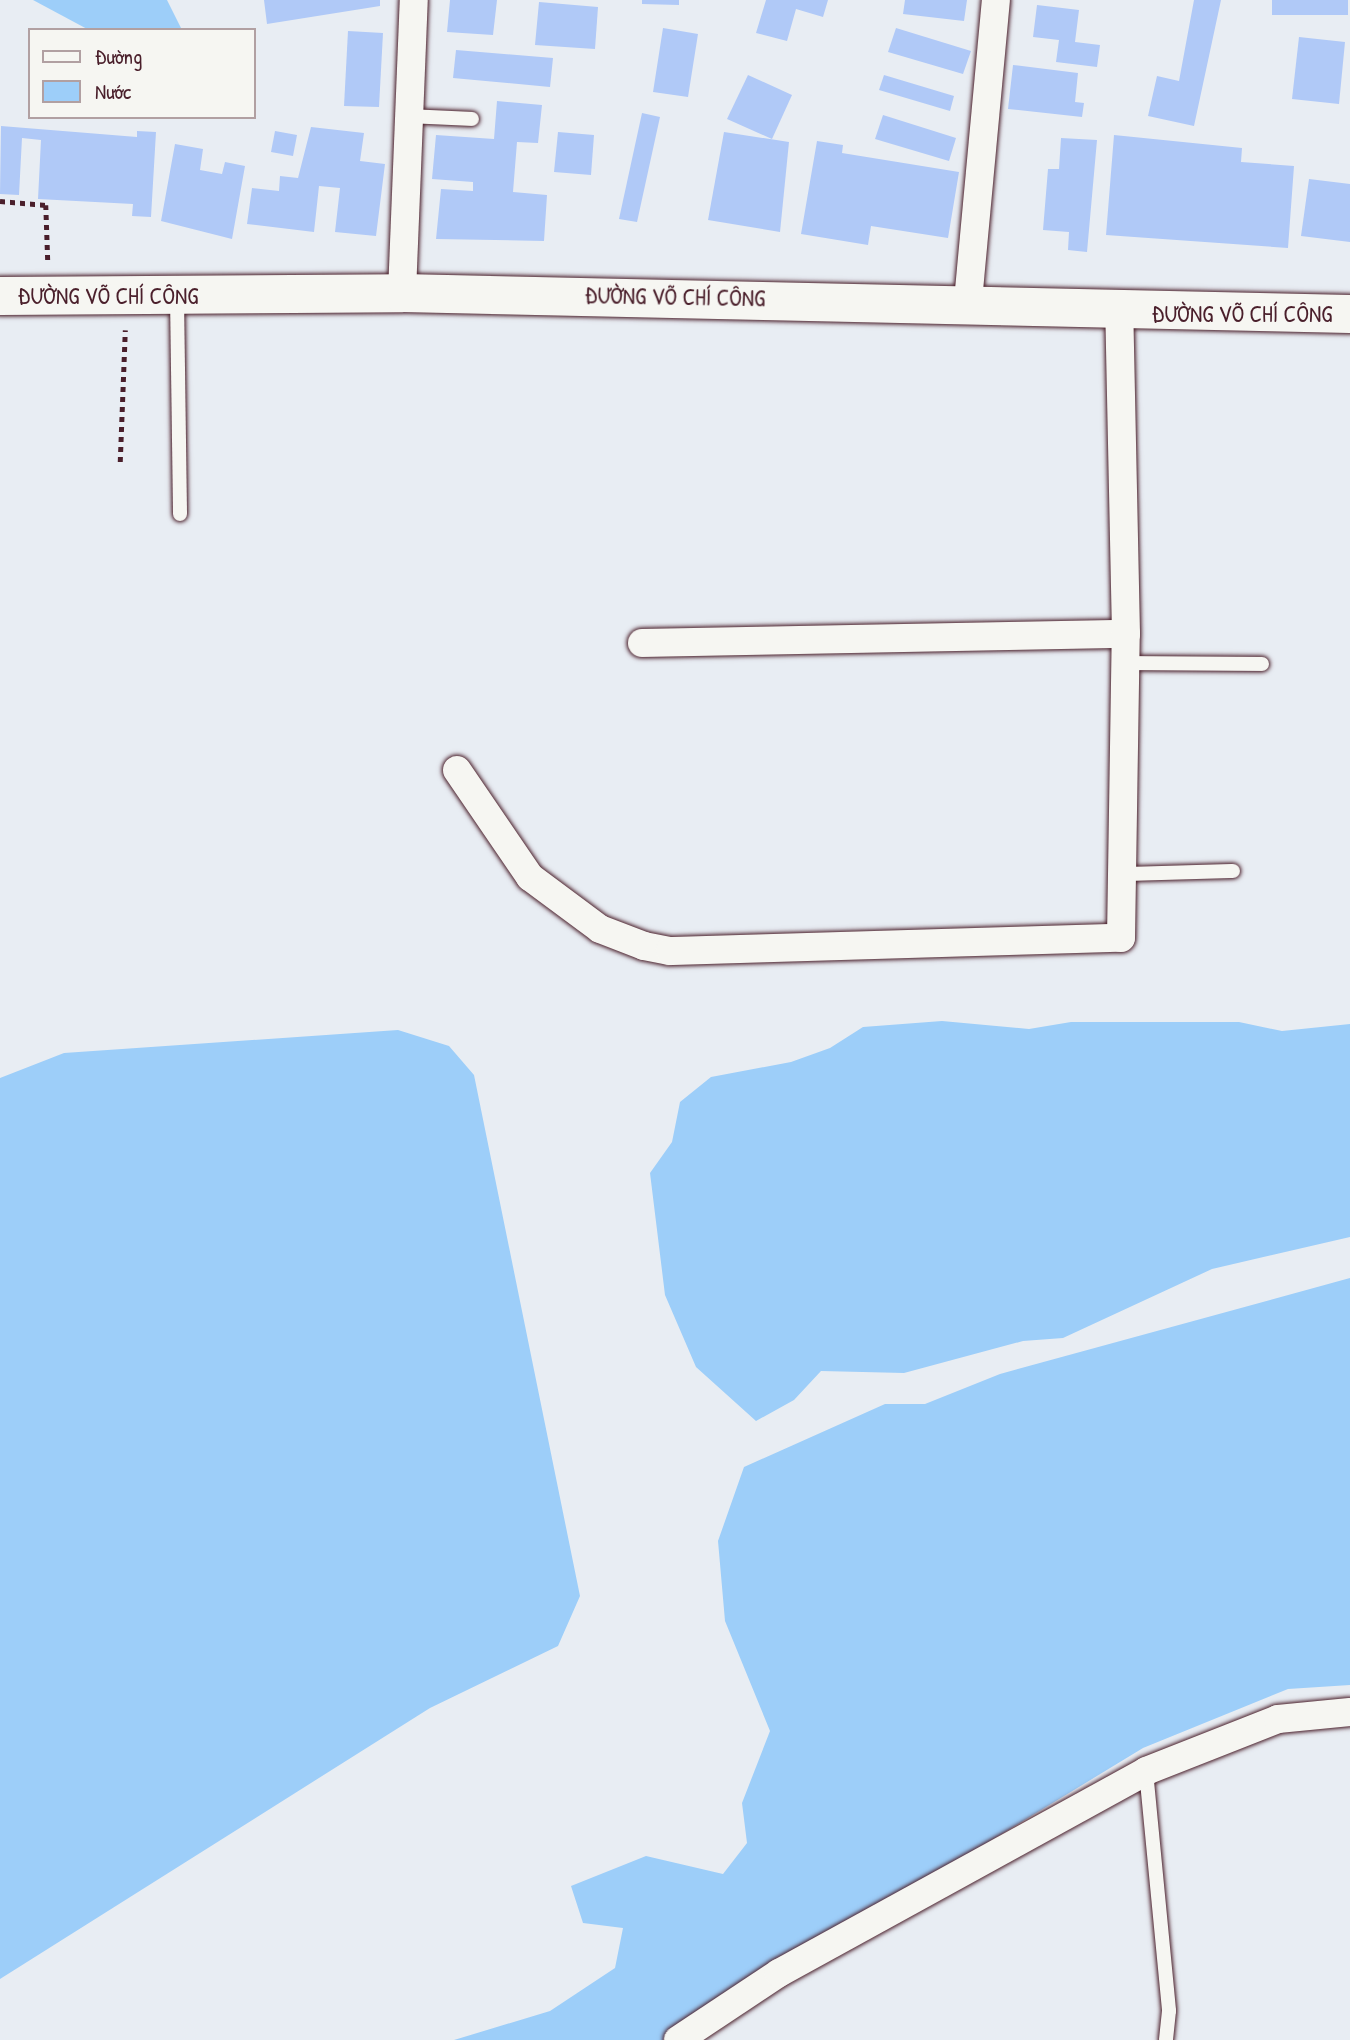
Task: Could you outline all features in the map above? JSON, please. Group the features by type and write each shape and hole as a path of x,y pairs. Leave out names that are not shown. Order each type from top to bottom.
{"main road":[{"name":"ĐƯỜNG VÕ CHÍ CÔNG","path":"0,296 126,298 402,293 968,301 1119,313 1350,314"}],"street":[{"path":"402,293 414,0"},
{"path":"968,301 996,0"},
{"path":"457,770 530,877 600,929 670,951 1113,943 1125,925 1126,634 1119,313"},
{"path":"642,643 1126,634"},
{"path":"678,2040 779,1973 1146,1770 1278,1719 1350,1712"}],"lane":[{"path":"409,116 472,120"},
{"path":"177,296 180,514"},
{"path":"1126,663 1262,664"},
{"path":"1125,874 1233,871"},
{"path":"1146,1770 1169,2011 1166,2040"}],"path":[{"path":"0,201 46,205 47,297"},
{"path":"120,462 126,298"}],"water":[{"path":"33,0 167,0 181,28 85,28"},
{"path":"942,1021 1029,1029 1071,1022 1239,1022 1282,1031 1350,1024 1350,1237 1212,1269 1063,1338 1023,1341 904,1373 821,1371 794,1400 756,1421 696,1367 665,1295 650,1173 672,1142 680,1102 711,1077 791,1062 830,1048 863,1027"},
{"path":"398,1030 449,1046 474,1075 580,1596 558,1646 430,1708 0,1979 0,1078 64,1053"},
{"path":"1350,1278 1350,1685 1288,1689 1143,1748 663,2040 454,2040 550,2011 615,1968 623,1928 583,1923 571,1886 646,1856 723,1874 747,1843 742,1803 770,1731 725,1621 718,1541 744,1467 885,1404 925,1404 1000,1374"}],"building":[{"path":"264,0 380,0 380,6 267,24"},
{"path":"450,0 497,0 493,35 447,32"},
{"path":"642,0 679,0 679,5 642,4"},
{"path":"766,0 828,0 823,17 796,9 787,41 756,33"},
{"path":"905,0 967,0 964,21 903,14"},
{"path":"1194,0 1221,0 1194,126 1148,116 1157,76 1179,81"},
{"path":"1272,0 1348,0 1348,15 1272,15"},
{"path":"539,2 598,7 595,49 535,45"},
{"path":"1037,5 1079,10 1075,42 1100,45 1097,67 1056,62 1059,40 1033,37"},
{"path":"663,28 698,34 688,97 653,92"},
{"path":"896,28 971,51 963,74 888,52"},
{"path":"348,31 383,33 379,107 344,106"},
{"path":"1299,37 1345,42 1339,104 1292,99"},
{"path":"456,50 553,58 550,87 453,78"},
{"path":"1013,65 1078,73 1075,102 1084,103 1082,117 1008,109"},
{"path":"748,75 792,95 772,139 727,119"},
{"path":"884,75 954,96 950,111 879,90"},
{"path":"497,101 542,105 538,143 517,142 513,192 547,195 544,241 436,239 441,189 473,191 473,182 432,179 436,135 494,139"},
{"path":"642,113 660,117 637,222 619,219"},
{"path":"883,115 956,138 949,161 875,139"},
{"path":"1,126 137,137 137,131 156,132 151,217 132,216 133,204 38,199 41,140 22,138 19,195 0,194"},
{"path":"311,127 364,133 360,161 385,164 376,236 335,232 340,188 319,186 314,232 247,224 252,188 279,191 280,176 298,178"},
{"path":"275,131 297,135 293,156 271,152"},
{"path":"558,132 594,135 591,175 554,172"},
{"path":"724,132 789,142 780,232 708,220"},
{"path":"1114,135 1242,148 1241,162 1294,166 1288,248 1106,235"},
{"path":"1061,138 1097,140 1087,252 1068,250 1069,232 1043,230 1048,169 1059,169"},
{"path":"817,141 843,145 842,153 959,172 948,238 871,226 868,245 801,234"},
{"path":"175,144 203,149 200,170 222,174 225,162 245,166 232,239 161,221"},
{"path":"1309,179 1350,184 1350,242 1301,236"}]}
